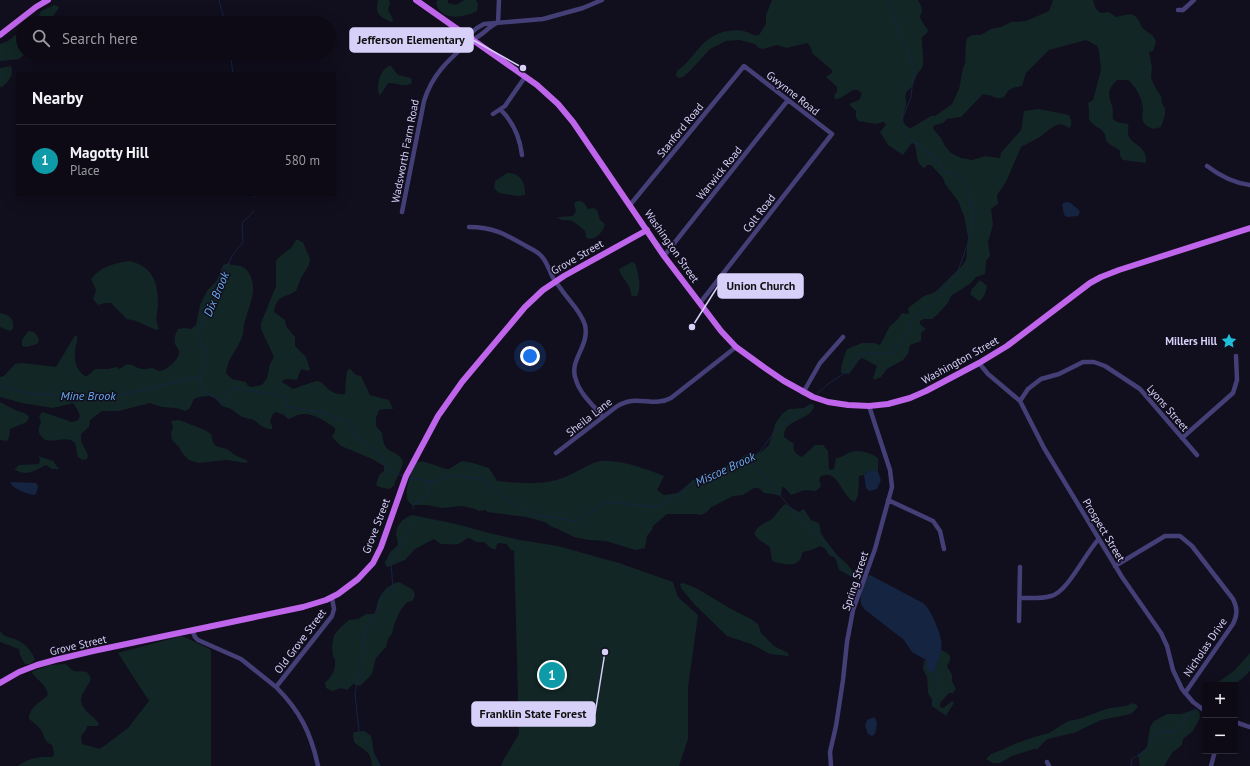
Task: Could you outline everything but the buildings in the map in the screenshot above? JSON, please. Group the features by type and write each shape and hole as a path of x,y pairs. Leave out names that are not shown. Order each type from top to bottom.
{"main road":[{"path":"24,16 48,0"},
{"name":"Washington Street","path":"416,0 548,94 564,110 664,256 736,347 784,382 803,393 828,402 868,406 888,404 910,398 979,363 1016,340 1067,304 1095,280 1108,274 1250,228"},
{"path":"0,35 16,23"},
{"name":"Grove Street","path":"0,683 19,672 37,665 93,651 302,607 332,598 344,590 358,579 373,563 381,547 406,477 438,416 462,382 525,306 556,281 647,230"}],"street":[{"path":"498,23 499,0"},
{"path":"498,23 486,30 478,38 472,39 471,33 479,27 487,24 498,23 529,21 558,16 602,0"},
{"path":"1178,10 1183,10 1194,0"},
{"name":"Wadsworth Farm Road","path":"402,212 426,92 434,76 472,39"},
{"name":"Gwynne Road","path":"744,66 832,134"},
{"name":"Stanford Road","path":"630,205 744,66"},
{"path":"493,114 505,106 525,77"},
{"name":"Warwick Road","path":"664,256 788,100"},
{"path":"501,110 509,119 514,128 521,146 522,155"},
{"name":"Colt Road","path":"700,303 832,134"},
{"path":"1206,166 1237,183 1250,185"},
{"path":"469,227 486,228 498,231 535,251 543,258 556,281 579,313 585,328 586,336 574,366 574,373 581,390 603,417"},
{"path":"803,393 820,363 843,337"},
{"name":"Sheila Lane","path":"556,453 618,405 626,401 656,401 669,399 736,347"},
{"path":"1182,438 1233,393 1237,380 1236,356"},
{"name":"Lyons Street","path":"1020,401 1028,389 1041,379 1059,374 1083,362 1094,362 1105,366 1140,389 1197,455"},
{"name":"Prospect Street","path":"979,363 988,374 1020,401 1044,448 1115,566 1161,632 1169,650 1175,675 1185,693 1202,709"},
{"name":"Spring Street","path":"831,766 830,752 843,680 853,610 875,549 892,487 890,470 868,406"},
{"path":"888,500 933,521 940,531 944,549"},
{"name":"Nicholas Drive","path":"1115,566 1165,536 1180,536 1192,546 1233,598 1237,608 1236,619 1185,693"},
{"path":"1020,598 1046,597 1059,593 1092,546 1099,539"},
{"path":"1019,621 1020,566"},
{"name":"Old Grove Street","path":"192,630 198,640 241,659 276,687 332,616 334,606 332,598"},
{"path":"276,687 291,703 301,718 310,738 318,766"},
{"path":"1238,723 1250,727"},
{"path":"1212,766 1214,754"}],"green space":[{"path":"378,0 389,0 390,3 388,10 393,19 392,22 382,17 378,13"},
{"path":"438,0 448,0 448,3 454,5 465,0 476,0 478,4 477,11 459,17 453,17 442,13 436,2"},
{"path":"772,0 918,0 922,8 920,16 921,20 928,30 922,37 922,68 905,94 906,104 903,118 905,124 911,128 931,116 935,116 952,104 959,89 965,64 967,38 972,35 981,35 991,29 1001,27 1011,22 1026,21 1040,15 1049,11 1053,0 1093,0 1096,9 1101,13 1109,12 1116,17 1129,14 1135,16 1143,28 1154,37 1156,42 1153,51 1149,52 1152,68 1151,78 1161,96 1165,109 1165,115 1161,127 1154,129 1146,125 1142,116 1142,102 1134,86 1128,80 1117,80 1109,92 1113,109 1113,119 1117,122 1128,124 1129,138 1142,149 1146,157 1146,163 1123,160 1120,156 1120,151 1106,141 1104,133 1089,119 1088,103 1093,100 1101,70 1097,46 1086,40 1049,50 1026,73 1022,86 1011,89 1003,98 982,95 961,117 947,119 943,123 935,125 933,127 934,130 951,153 961,158 972,160 985,156 1000,158 1001,153 1021,130 1024,111 1039,109 1069,115 1071,120 1071,126 1069,128 1059,124 1051,128 1040,137 1021,147 1006,182 997,195 998,204 991,209 993,225 988,242 990,256 986,261 985,274 976,277 971,283 951,296 947,304 932,319 924,319 920,321 920,324 926,329 921,333 921,341 910,345 908,354 903,360 887,369 881,377 874,380 873,378 877,366 862,358 849,374 841,373 847,349 862,343 874,343 880,345 890,326 902,313 909,314 908,308 924,296 935,292 962,266 966,260 968,237 964,216 958,201 945,184 943,178 931,165 927,165 924,168 921,166 914,144 912,143 903,155 888,145 880,132 886,125 885,123 883,122 876,124 858,121 856,111 849,104 859,100 862,94 859,91 853,90 843,97 835,99 834,95 837,92 837,87 826,77 832,73 832,70 813,54 807,43 787,48 777,45 763,49 759,48 755,44 739,40 726,41 710,49 683,77 679,78 676,76 677,71 711,37 728,31 738,30 759,35 766,24 766,15"},
{"path":"54,5 58,6 59,8 53,16 39,16 41,11"},
{"path":"16,35 16,59 0,61 0,44 8,41"},
{"path":"11,66 12,72 9,80 5,85 0,87 0,68"},
{"path":"391,66 398,75 411,78 412,82 411,84 405,85 388,83 380,96 378,88 379,80 385,68"},
{"path":"507,173 512,173 519,176 524,186 525,195 518,196 499,193 494,188 495,181"},
{"path":"577,201 585,204 588,209 593,208 597,210 600,220 605,224 601,232 595,238 589,239 586,237 584,230 574,222 557,217 573,216 576,211 574,204"},
{"path":"296,240 303,242 310,259 309,265 301,278 296,291 279,300 275,306 274,312 285,320 286,326 295,337 295,346 306,357 310,369 308,371 301,369 297,380 289,379 283,380 282,382 293,389 317,381 335,393 345,394 347,372 348,369 350,369 356,375 361,376 370,395 389,400 393,409 379,410 376,418 376,426 382,433 383,440 387,448 400,456 403,461 394,486 389,489 376,485 379,475 384,471 384,466 372,459 341,446 332,436 335,432 335,428 320,418 307,414 297,415 288,419 284,415 276,412 273,414 270,421 272,429 268,429 261,426 254,420 242,417 231,409 222,406 215,398 209,396 194,399 190,408 186,411 176,408 161,407 150,403 119,411 102,411 90,420 89,427 81,434 81,441 88,455 87,459 82,460 78,457 74,442 66,439 52,441 44,439 39,431 41,422 39,416 42,412 71,422 78,420 80,415 73,403 53,408 22,403 0,397 0,377 4,376 15,364 23,363 56,367 74,337 77,335 75,361 82,374 85,376 95,369 108,369 116,367 120,369 129,364 144,369 153,368 158,371 168,367 179,355 179,349 175,345 175,336 178,329 191,329 196,325 200,305 207,291 217,280 223,265 229,263 231,265 242,266 246,269 252,280 253,293 244,325 243,336 231,358 226,373 232,379 246,382 248,386 252,387 262,385 267,378 270,364 274,357 261,329 261,323 276,286 276,261 291,248"},
{"path":"130,261 144,267 153,276 158,296 156,319 159,329 156,330 136,321 127,319 111,303 98,305 93,299 96,290 91,279 104,268"},
{"path":"632,262 635,263 639,280 637,296 632,296 630,288 619,269"},
{"path":"980,280 987,286 985,294 980,301 970,294 972,289"},
{"path":"0,313 11,318 13,322 13,329 10,331 0,327"},
{"path":"28,331 35,333 38,336 39,341 37,344 27,347 22,346 22,340"},
{"path":"0,402 24,413 29,417 27,422 10,429 7,441 0,440"},
{"path":"812,404 814,405 809,414 788,426 784,437 794,444 795,452 802,457 815,445 823,445 828,451 829,469 831,470 834,469 836,458 854,451 865,452 878,458 878,472 870,471 859,476 858,495 855,502 850,499 835,479 826,475 820,477 819,480 821,486 816,491 805,490 791,495 785,488 782,487 781,496 764,493 759,488 754,488 743,495 733,496 710,508 702,515 667,514 653,526 652,530 647,536 645,548 635,550 606,541 574,537 550,526 545,522 526,517 487,512 486,510 479,511 462,506 442,508 427,505 412,505 407,498 407,489 411,473 416,464 421,461 449,469 462,461 473,463 489,468 497,481 531,483 557,480 588,465 601,461 625,463 664,476 657,490 664,495 678,493 700,476 729,465 749,453 756,454 761,452 769,445 776,422 782,414 789,409 804,408"},
{"path":"179,420 205,430 211,434 213,442 216,446 227,449 248,462 227,460 198,463 189,460 172,440 171,434 173,427 171,421"},
{"path":"38,456 53,461 59,469 52,469 46,465 28,473 15,470 19,465 39,464 40,459"},
{"path":"785,504 799,512 804,509 811,520 819,523 821,533 824,538 859,579 839,570 835,557 830,556 821,546 803,552 801,558 796,563 784,564 772,561 770,547 758,539 754,534 760,526 774,517"},
{"path":"412,515 520,540 558,546 619,563 673,582 678,597 698,615 688,688 688,739 679,766 501,766 519,734 514,551 510,549 507,544 499,543 497,544 496,549 494,549 484,542 476,542 469,538 455,544 441,544 434,539 415,549 405,560 388,567 386,566 385,562 390,552 398,545 396,535 397,528 403,520"},
{"path":"399,582 412,589 415,594 414,598 412,601 407,602 400,611 386,647 376,658 372,674 360,686 353,684 347,690 341,688 332,691 326,688 325,683 332,675 335,666 332,646 334,635 349,620 358,619 366,614 375,614 378,601 382,593 391,585"},
{"path":"683,583 696,588 751,619 758,624 761,633 774,646 788,653 789,656 770,654 751,644 727,636 695,605 681,588 680,584"},
{"path":"0,631 4,635 22,642 27,646 35,660 30,664 25,664 20,655 19,649 0,642"},
{"path":"181,636 211,650 211,766 18,766 34,758 53,757 54,752 52,745 46,741 41,730 29,719 33,708 48,695 44,685 32,673 33,671 50,665 65,664 74,671 85,671 89,674 90,679 81,701 84,708 99,724 98,726 87,726 86,730 81,736 82,744 100,749 128,728 149,701 118,653"},
{"path":"941,650 950,656 950,661 947,666 952,675 952,681 956,689 953,693 949,693 940,703 940,707 943,708 952,701 954,703 946,716 932,706 932,700 928,693 927,677 923,669 924,659 933,672"},
{"path":"1250,653 1250,671 1246,676 1238,682 1218,682 1234,671"},
{"path":"1133,703 1138,707 1131,714 1101,720 1074,733 1051,738 1046,740 1038,749 1012,756 1000,763 993,763 986,759 991,754 1012,745 1049,733 1068,721 1079,719 1109,708 1126,706"},
{"path":"1196,709 1199,711 1200,718 1193,731 1183,739 1182,745 1172,753 1164,766 1140,766 1138,755 1147,747 1150,727 1154,721 1167,714 1181,714"},
{"path":"365,731 371,736 374,754 381,766 372,766 368,753 354,742 354,732"}],"water":[{"path":"1066,202 1071,203 1078,209 1080,212 1078,216 1067,217 1064,215 1062,204"},
{"path":"875,470 878,472 881,480 877,489 869,491 866,488 864,475 868,471"},
{"path":"10,483 36,483 38,486 37,491 35,495 25,493 12,485"},
{"path":"870,575 923,603 929,609 938,630 942,647 933,672 931,673 927,669 926,660 912,652 904,640 864,609 861,604 862,590 867,576"},
{"path":"874,717 876,719 877,726 875,734 872,736 868,734 865,726 867,720"}],"waterway":[{"name":"Dix Brook","path":"219,0 223,16"},
{"name":"Miscoe Brook","path":"889,0 892,12 914,69 911,97 899,127 908,138 938,159 943,172 956,174 969,191 973,214 971,234 957,274 931,304 915,318"},
{"name":"Dix Brook","path":"231,60 233,72"},
{"name":"Dix Brook","path":"200,377 206,364 203,359 207,351 200,346 201,339 198,334 232,256 243,242 242,223 254,211"},
{"name":"Miscoe Brook","path":"817,394 828,384 845,373 861,354 893,353 911,328 912,321"},
{"name":"Mine Brook","path":"0,386 30,394 114,396 199,377"},
{"name":"Miscoe Brook","path":"200,377 203,392 224,402 234,388 282,396 287,407 325,413 348,422 359,439 376,451 390,471 403,476"},
{"name":"Miscoe Brook","path":"408,478 436,482 448,475 483,479 516,506 535,515 576,521 606,502 659,507 702,476 738,465 759,453 775,431 810,404"},
{"path":"750,460 789,506 824,541 845,570 859,581"},
{"path":"413,509 414,504 429,495 429,481"},
{"path":"380,766 359,731 355,694 362,656 364,631 373,617 385,592 393,590 391,562 405,538 412,520"},
{"path":"932,707 939,691 935,666"},
{"path":"1231,682 1250,666"},
{"path":"1131,766 1132,759 1146,750 1156,732 1176,731 1194,709"}],"place":[{"name":"Jefferson Elementary","path":"523,68"},
{"name":"Union Church","path":"692,327"},
{"name":"Millers Hill","path":"1229,341"},
{"name":"Franklin State Forest","path":"605,652"},
{"name":"Magotty Hill","path":"552,675"}]}
